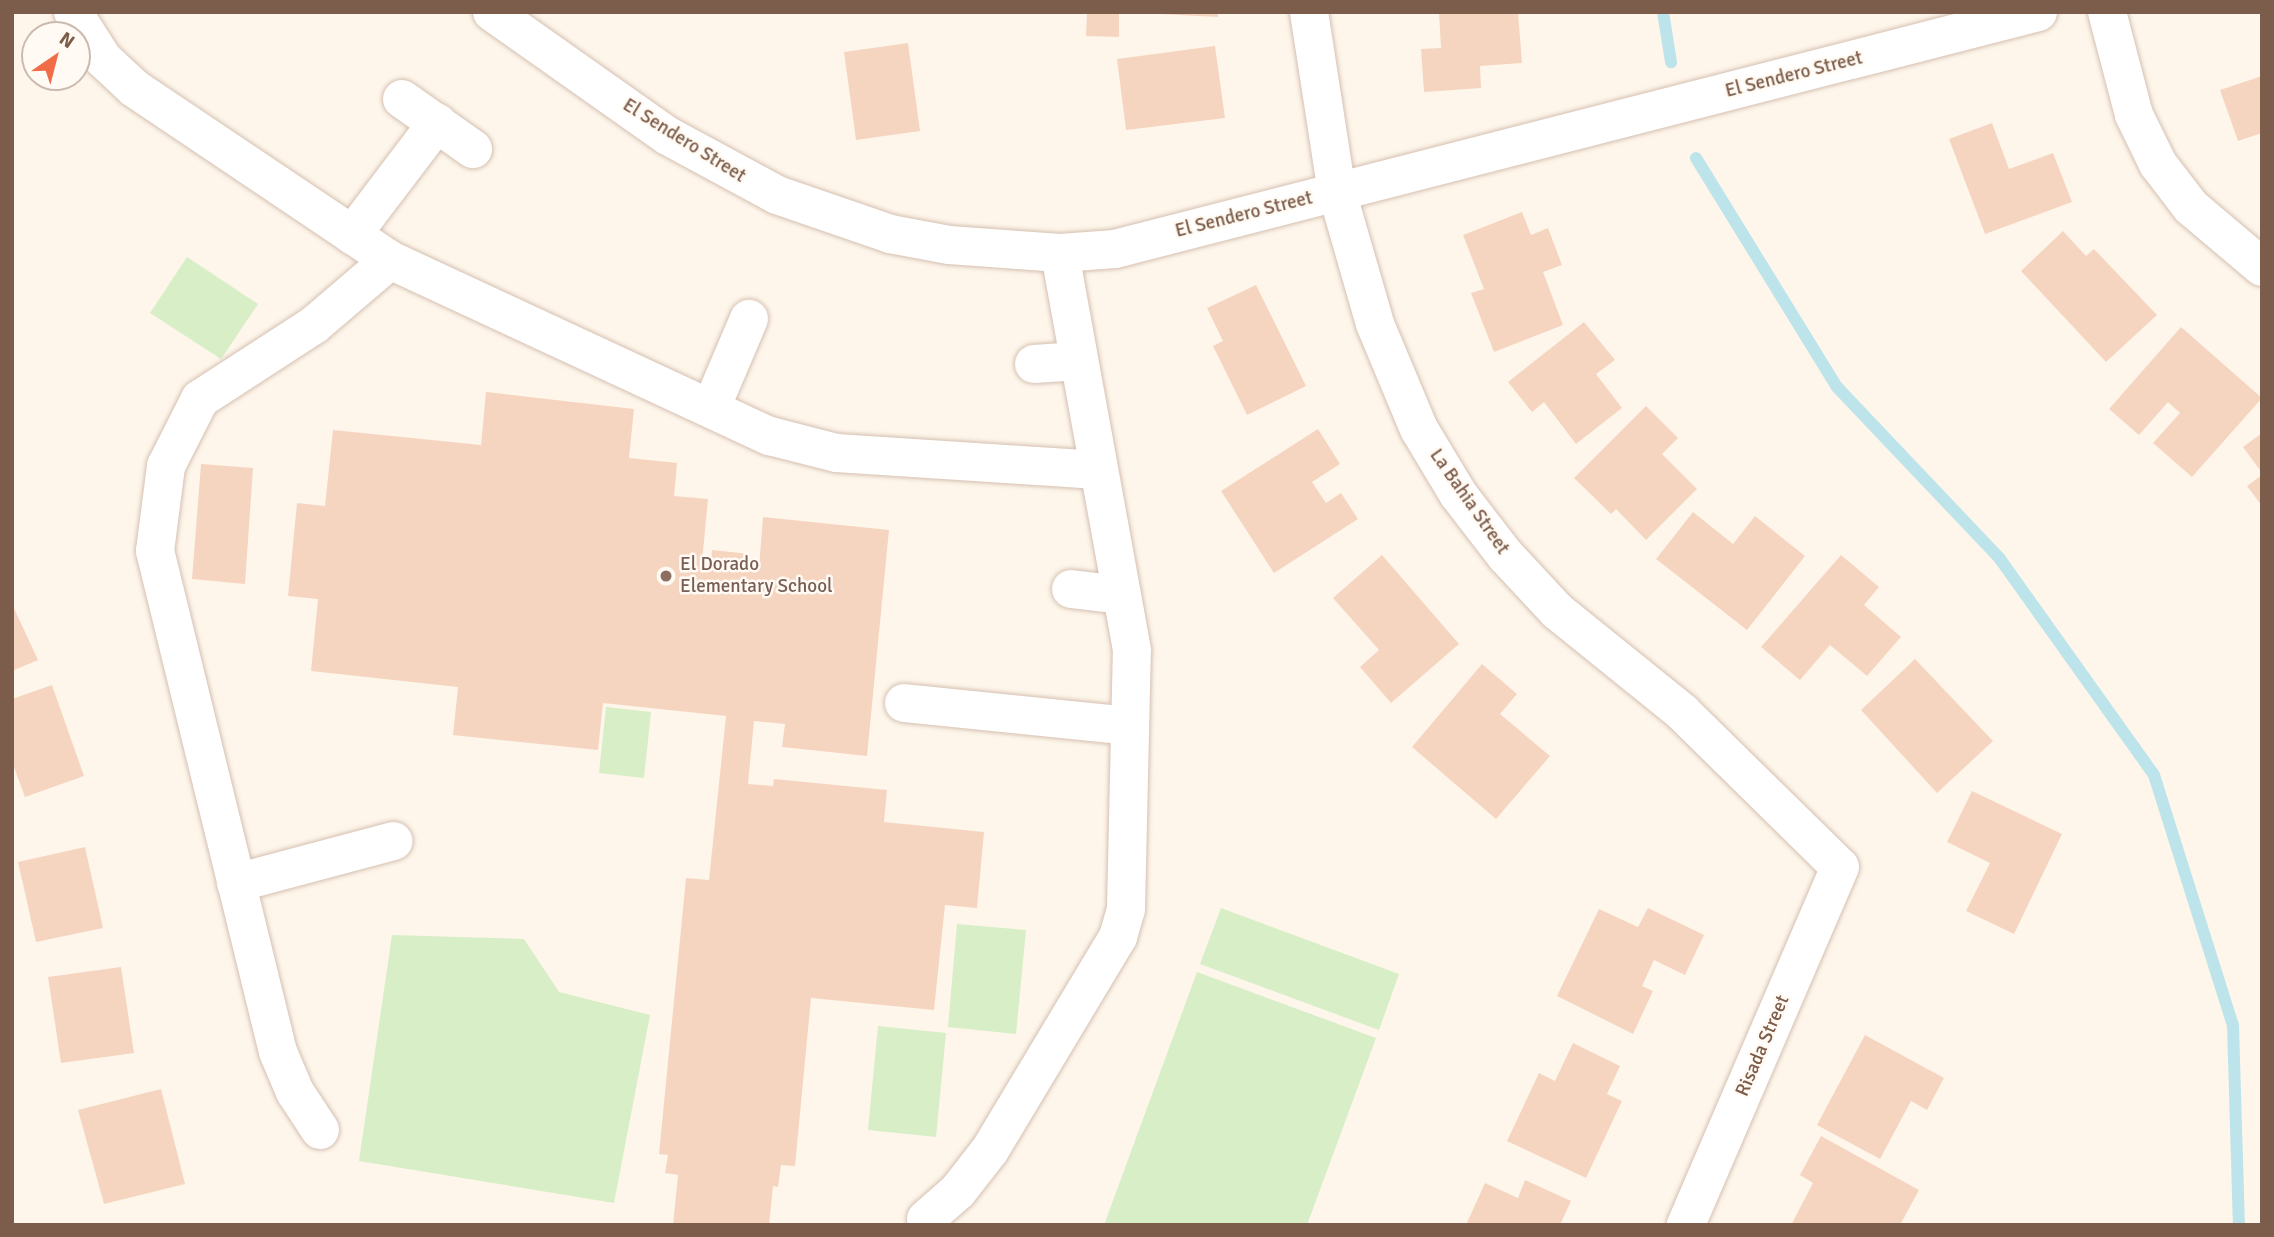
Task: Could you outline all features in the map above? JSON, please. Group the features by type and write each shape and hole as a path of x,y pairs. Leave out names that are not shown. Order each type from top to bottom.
{"street":[{"path":"73,12 103,59 134,88 390,260 770,436 836,453 1098,470"},
{"name":"El Sendero Street","path":"492,12 668,136 777,195 890,234 949,245 1059,253 1115,249 2038,12"},
{"name":"La Bahia Street","path":"1309,12 1337,192 1375,324 1419,429 1458,494 1505,555 1557,611 1682,712 1840,867"},
{"path":"2108,12 2134,115 2158,164 2191,207 2262,267"},
{"path":"402,99 473,149"},
{"path":"352,234 437,123"},
{"path":"926,1219 958,1191 990,1150 1118,937 1126,909 1132,650 1059,253"},
{"path":"320,1129 295,1092 278,1052 155,551 166,466 200,398 314,325 390,260"},
{"path":"711,408 749,319"},
{"path":"1034,365 1079,361"},
{"path":"1071,589 1121,595"},
{"path":"904,703 1130,726"},
{"path":"236,883 394,841"},
{"name":"Risada Street","path":"1685,1225 1840,867"}],"green space":[{"path":"187,257 258,304 221,359 150,313"},
{"path":"606,707 651,712 644,778 599,773"},
{"path":"1221,908 1399,974 1379,1030 1200,964"},
{"path":"957,924 1026,930 1016,1034 948,1027"},
{"path":"392,935 524,939 559,992 650,1015 614,1203 359,1161"},
{"path":"1197,972 1376,1038 1307,1225 1104,1225"},
{"path":"878,1026 946,1033 936,1137 868,1130"}],"building":[{"path":"1087,12 1119,12 1119,37 1086,36"},
{"path":"1121,12 1218,12 1218,17"},
{"path":"1439,12 1518,12 1522,63 1480,66 1481,88 1424,92 1421,49 1441,48"},
{"path":"908,43 920,131 856,140 844,52"},
{"path":"1215,46 1225,118 1126,130 1117,59"},
{"path":"2262,76 2262,133 2238,141 2220,90"},
{"path":"1992,123 2009,169 2053,153 2072,202 1985,234 1949,139"},
{"path":"1522,212 1531,235 1548,228 1562,265 1543,272 1563,325 1494,352 1471,293 1484,289 1463,235"},
{"path":"2063,231 2086,256 2094,249 2157,315 2106,362 2021,271"},
{"path":"1256,285 1306,386 1247,415 1213,346 1223,341 1207,308"},
{"path":"1584,322 1615,360 1596,374 1622,408 1576,444 1544,402 1532,412 1508,382"},
{"path":"2181,327 2262,398 2192,477 2153,443 2180,413 2168,402 2139,435 2109,409"},
{"path":"486,392 634,409 629,458 677,463 674,496 708,499 702,562 711,563 712,550 750,554 748,566 759,568 763,517 889,530 867,756 782,747 785,724 754,721 748,784 773,786 774,779 887,790 884,822 984,832 977,908 945,905 934,1010 811,998 795,1166 781,1165 778,1187 773,1186 769,1225 673,1225 678,1175 665,1173 668,1155 659,1154 686,878 709,880 726,716 603,703 598,750 453,735 458,687 311,671 318,599 288,596 297,503 325,506 333,430 481,445"},
{"path":"1646,406 1678,438 1662,454 1697,489 1646,540 1616,509 1611,514 1574,478"},
{"path":"1318,429 1340,464 1312,482 1326,503 1341,493 1358,519 1274,573 1221,491"},
{"path":"2262,433 2262,473 2243,447"},
{"path":"201,464 253,468 245,584 192,579"},
{"path":"2262,475 2262,506 2247,486"},
{"path":"1693,512 1733,544 1755,516 1805,556 1747,630 1656,559"},
{"path":"1382,555 1459,644 1391,703 1360,667 1379,650 1333,598"},
{"path":"1841,555 1879,587 1864,605 1901,637 1867,676 1830,645 1800,680 1761,647"},
{"path":"12,604 38,660 12,671"},
{"path":"1915,659 1993,741 1937,793 1861,710"},
{"path":"1482,664 1517,694 1500,714 1550,756 1496,819 1412,747"},
{"path":"52,685 84,776 25,797 12,762 12,699"},
{"path":"1972,791 2062,834 2014,934 1966,911 1990,863 1947,842"},
{"path":"85,847 103,928 36,942 18,862"},
{"path":"1648,908 1704,935 1685,975 1654,960 1642,986 1653,991 1633,1034 1557,996 1599,909 1638,927"},
{"path":"121,967 134,1053 61,1063 48,977"},
{"path":"1865,1035 1944,1078 1927,1110 1911,1101 1880,1159 1817,1125"},
{"path":"1573,1043 1620,1066 1607,1094 1622,1101 1586,1178 1507,1141 1539,1073 1555,1081"},
{"path":"161,1089 185,1184 104,1204 78,1110"},
{"path":"1821,1136 1919,1190 1900,1225 1791,1225 1813,1183 1800,1175"},
{"path":"1525,1180 1571,1201 1560,1225 1466,1225 1485,1183 1518,1198"}],"waterway":[{"path":"1663,12 1671,62"},
{"path":"1696,158 1837,387 2000,559 2154,775 2233,1025 2239,1225"}],"place":[{"name":"El Dorado Elementary School","path":"666,576"}]}
